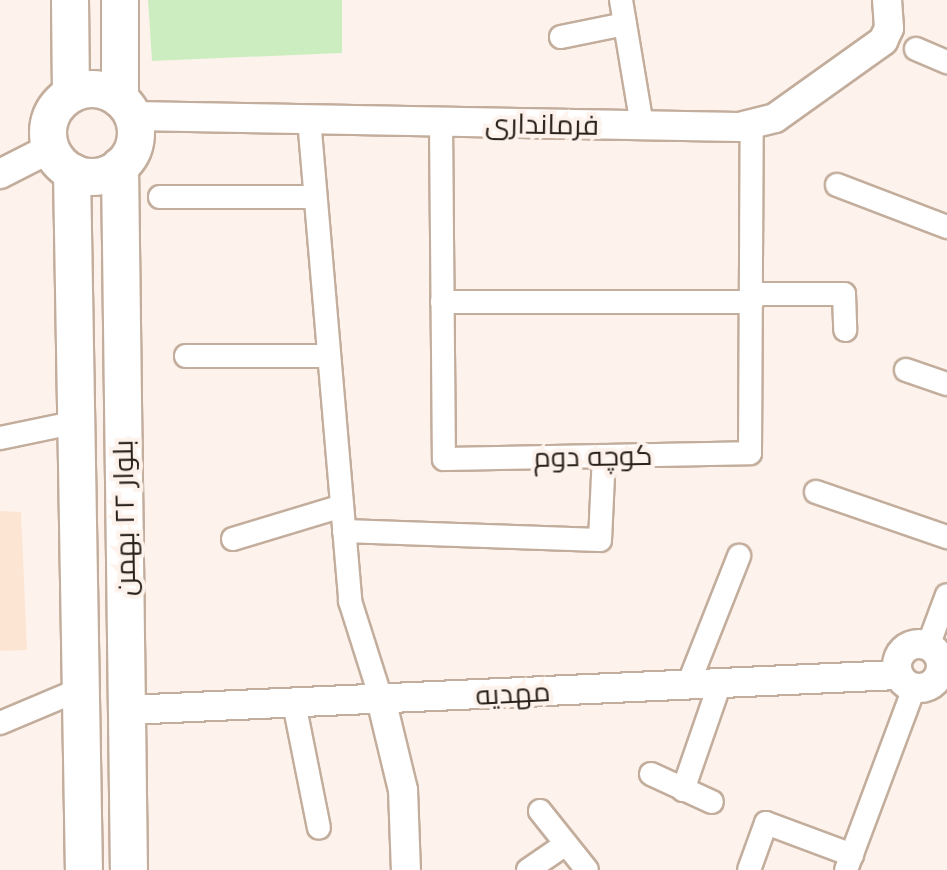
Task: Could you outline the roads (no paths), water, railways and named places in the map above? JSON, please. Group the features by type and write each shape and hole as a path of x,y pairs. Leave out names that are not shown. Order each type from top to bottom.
{"main road":[{"path":"70,0 71,94 51,117 62,160 97,176 120,166 135,143 127,107 120,0"},
{"path":"71,94 102,90 127,107"},
{"name":"بلوار ۲۲ بهمن","path":"62,160 77,422 84,870"},
{"name":"بلوار ۲۲ بهمن","path":"120,166 129,870"}],"street":[{"path":"621,0 642,126"},
{"name":"فرمانداری","path":"127,107 309,119 642,126 752,124 775,118 883,41 889,28 887,0"},
{"path":"561,37 625,24"},
{"path":"916,49 947,62"},
{"path":"309,119 326,356 350,601 381,699 403,790 406,870"},
{"name":"کوچه دوم","path":"441,122 444,459 750,453 752,124"},
{"path":"0,174 62,160"},
{"path":"837,185 947,227"},
{"path":"160,197 313,197"},
{"path":"442,302 844,294 845,330"},
{"path":"186,356 326,356"},
{"path":"906,370 947,384"},
{"path":"0,438 77,422"},
{"path":"344,531 600,540 604,456"},
{"path":"816,492 947,537"},
{"path":"233,539 342,506"},
{"path":"688,685 739,556"},
{"path":"906,682 934,683 947,595"},
{"path":"749,870 766,823 849,863 906,682 897,660 906,648 939,658"},
{"name":"مهدیه","path":"127,710 720,683 906,682"},
{"path":"683,790 720,683"},
{"path":"0,723 81,689"},
{"path":"294,703 319,828"},
{"path":"651,774 712,802"},
{"path":"540,811 587,870"},
{"path":"528,870 566,844"}]}
